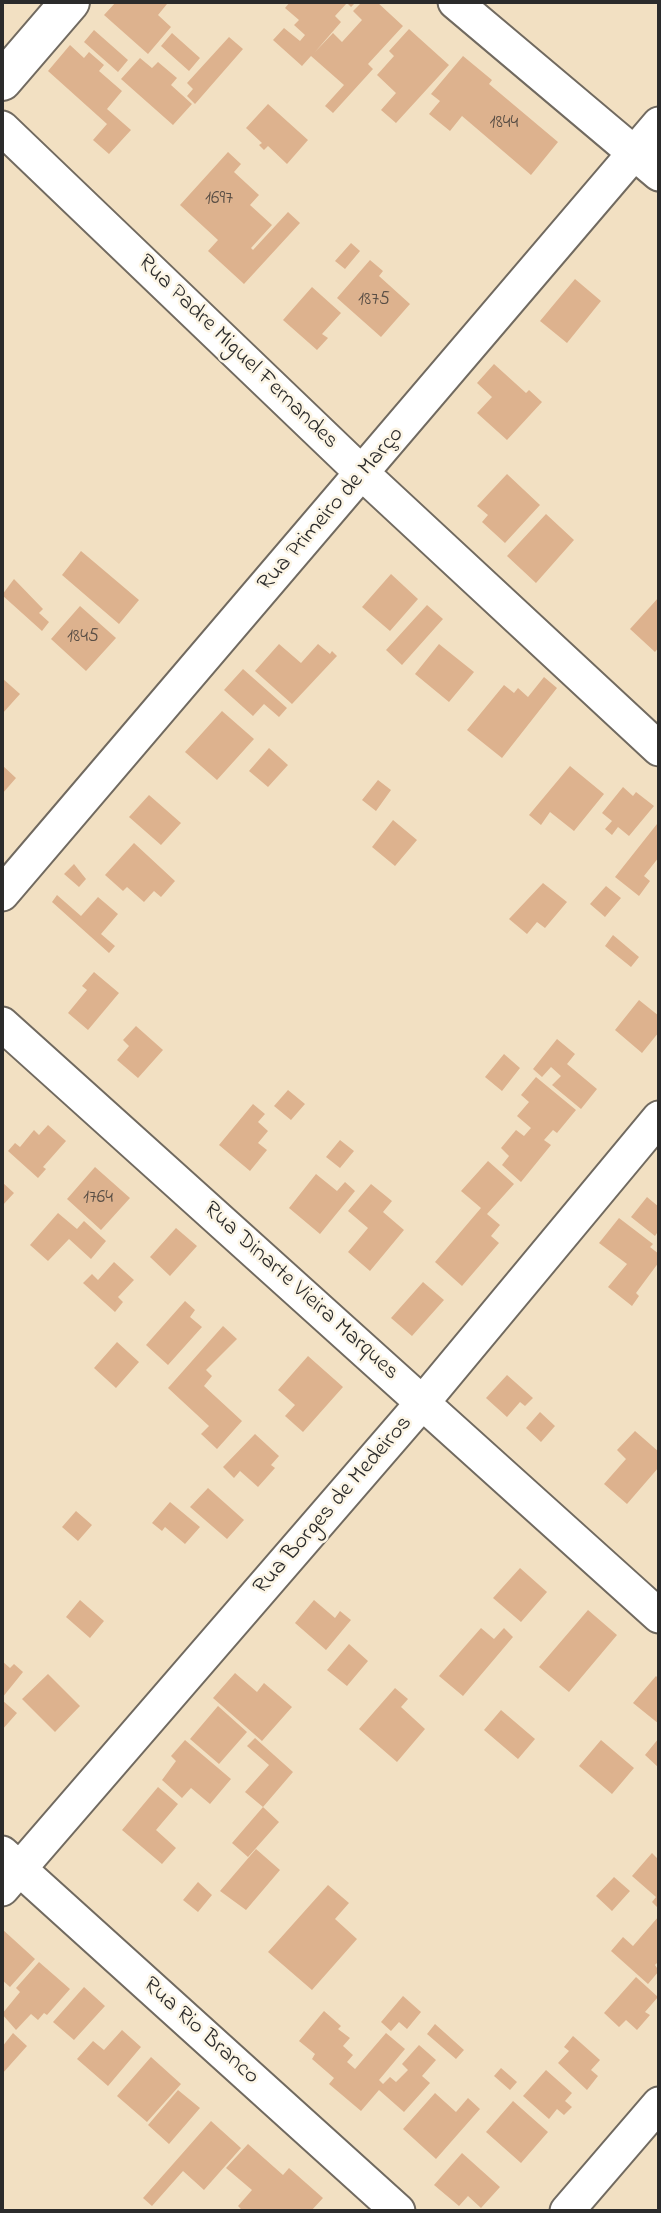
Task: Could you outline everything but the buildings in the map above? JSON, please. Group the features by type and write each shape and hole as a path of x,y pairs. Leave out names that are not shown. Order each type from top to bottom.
{"street":[{"path":"2,81 70,2"},
{"path":"455,2 647,164"},
{"name":"Rua Primeiro de Março","path":"2,894 363,474 647,164 659,124"},
{"name":"Rua Padre Miguel Fernandes","path":"2,128 363,474 659,749"},
{"name":"Rua Dinarte Vieira Marques","path":"2,1024 659,1616"},
{"name":"Rua Borges de Medeiros","path":"8,1870 423,1402 659,1118"},
{"name":"Rua Rio Branco","path":"8,1870 398,2211"},
{"path":"567,2211 659,2104"}]}
